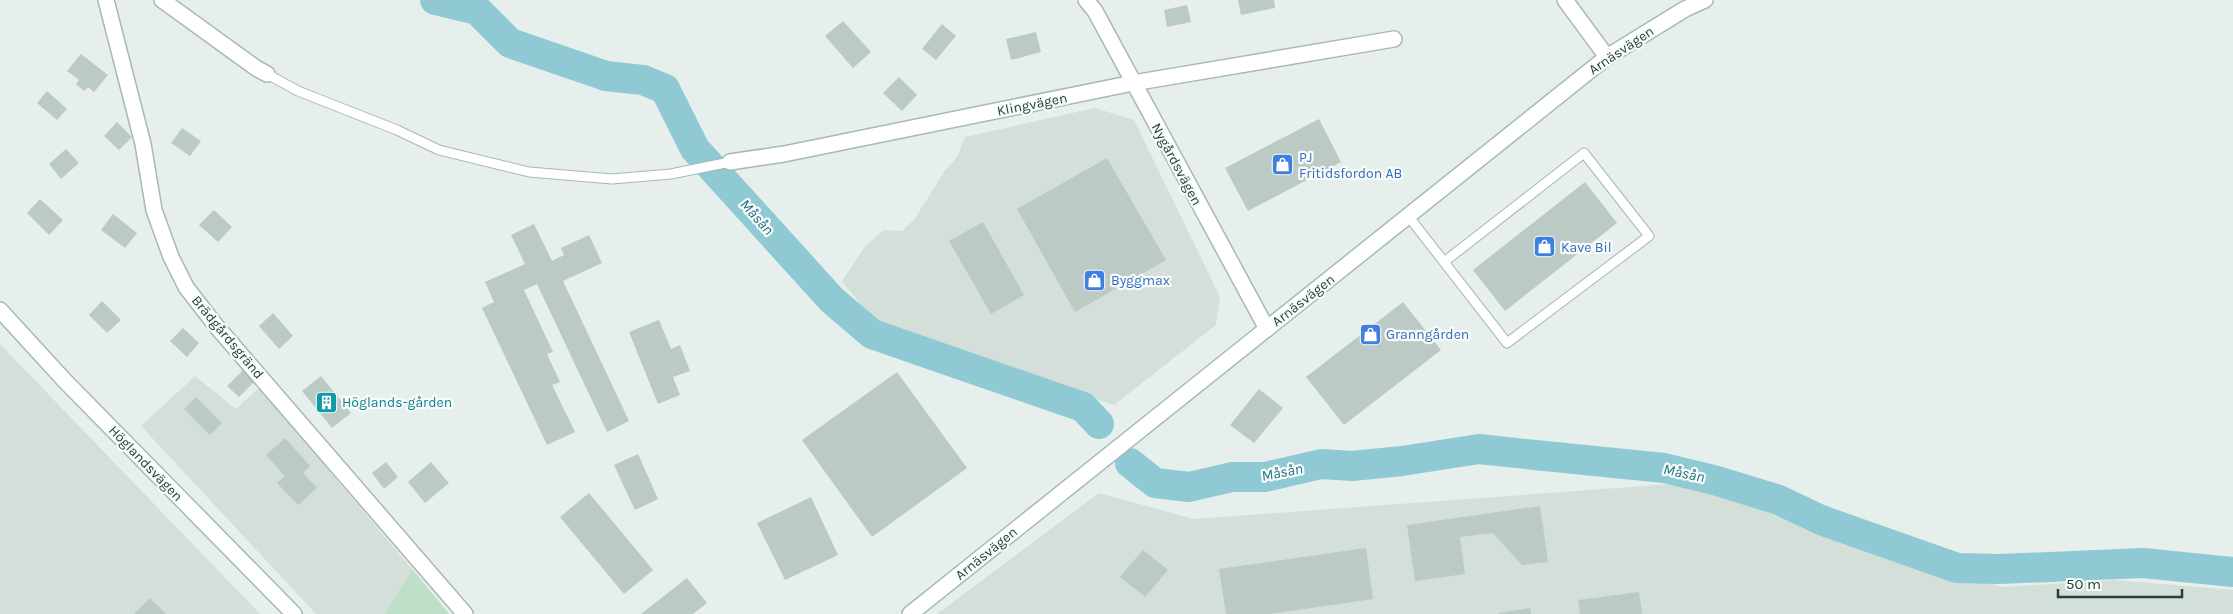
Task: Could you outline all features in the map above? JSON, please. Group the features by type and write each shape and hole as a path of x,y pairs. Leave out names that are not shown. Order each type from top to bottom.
{"street":[{"name":"Brädgårdsgränd","path":"106,0 143,144 154,210 171,257 186,287 217,327 464,614"},
{"path":"162,0 267,74"},
{"name":"Nygårdsvägen","path":"1086,0 1095,12 1267,329"},
{"path":"1565,0 1607,57"},
{"name":"Arnäsvägen","path":"910,614 1607,57 1685,9 1705,0"},
{"name":"Klingvägen","path":"730,162 784,154 1133,83 1394,39"},
{"name":"Höglandsvägen","path":"0,310 66,381 294,614"}],"lane":[{"name":"Klingvägen","path":"267,74 298,90 440,150 529,172 612,179 671,174 730,162"},
{"path":"1409,216 1444,262 1507,343 1649,236 1584,153 1444,262"}],"shaded area":[{"path":"1095,108 1134,120 1220,297 1216,325 1114,405 876,323 842,281 866,245 884,230 902,231 914,220 944,172 957,157 965,137"},
{"path":"0,344 260,614 0,614"},
{"path":"195,376 236,409 262,385 335,478 412,569 385,614 316,614 141,426"},
{"path":"1698,482 1847,540 2002,587 2115,580 2233,590 2233,614 937,614 1099,493 1194,519"}],"green space":[{"path":"412,569 446,610 449,614 385,614"}],"building":[{"path":"1238,0 1274,0 1275,8 1241,15"},
{"path":"1187,5 1191,22 1167,27 1164,10"},
{"path":"843,21 871,52 853,68 825,36"},
{"path":"942,24 956,36 936,60 922,49"},
{"path":"1036,32 1041,52 1011,60 1006,39"},
{"path":"81,54 108,75 94,92 88,87 84,91 76,84 79,80 67,71"},
{"path":"899,77 917,95 902,111 883,93"},
{"path":"47,91 67,109 57,120 37,103"},
{"name":"PJ Fritidsfordon AB","path":"1319,119 1341,162 1248,211 1225,168"},
{"path":"117,122 132,137 119,150 104,136"},
{"path":"182,128 201,141 190,156 171,143"},
{"path":"66,149 79,163 61,179 49,164"},
{"path":"1107,158 1166,260 1075,312 1017,209"},
{"name":"Kave Bil","path":"1585,182 1617,223 1505,311 1473,270"},
{"path":"40,199 63,220 49,235 27,213"},
{"path":"214,210 232,227 218,242 199,225"},
{"path":"113,214 137,233 125,248 101,230"},
{"path":"983,222 1024,295 991,314 949,241"},
{"path":"534,224 552,261 564,255 561,248 589,235 602,263 563,281 629,421 607,432 537,284 524,290 553,352 547,354 560,382 552,385 575,432 547,445 482,308 494,302 485,282 525,264 511,235"},
{"path":"102,301 121,320 107,333 89,315"},
{"path":"1403,302 1441,350 1344,425 1306,377"},
{"path":"273,313 293,336 279,349 259,326"},
{"path":"659,320 671,349 680,345 690,371 673,377 680,395 658,404 629,332"},
{"path":"183,328 199,343 187,357 170,341"},
{"path":"244,369 255,381 239,397 227,386"},
{"path":"897,372 967,468 872,537 802,440"},
{"name":"Höglands-gården","path":"321,376 351,413 332,428 302,391"},
{"path":"1259,389 1283,408 1254,443 1230,425"},
{"path":"196,397 222,423 210,435 184,409"},
{"path":"285,438 310,466 303,473 317,488 298,505 277,483 285,476 266,455"},
{"path":"638,454 658,499 635,510 614,465"},
{"path":"386,462 398,477 384,489 372,473"},
{"path":"431,462 449,483 425,503 408,482"},
{"path":"589,493 653,570 624,594 560,517"},
{"path":"811,497 838,555 785,580 757,523"},
{"path":"1540,506 1548,562 1522,565 1493,533 1460,537 1465,574 1415,581 1407,525"},
{"path":"1366,548 1373,599 1270,614 1226,614 1219,569"},
{"path":"1143,550 1168,570 1145,597 1120,577"},
{"path":"687,578 707,603 693,614 641,614"},
{"path":"1639,592 1642,614 1580,614 1578,600"},
{"path":"150,598 166,614 134,614"},
{"path":"1530,608 1531,614 1499,614 1499,613"}],"waterway":[{"name":"Måsån","path":"435,0 477,10 510,43 606,76 643,80 665,89 695,149 832,300 872,334 1083,407 1099,424"},
{"name":"Måsån","path":"1130,463 1155,483 1189,487 1232,477 1265,477 1321,464 1352,466 1402,461 1479,449 1664,468 1714,480 1779,500 1821,520 1957,568 2000,569 2143,563 2233,572"}],"place":[{"name":"PJ Fritidsfordon AB","path":"1283,165"},
{"name":"Kave Bil","path":"1545,247"},
{"name":"Byggmax","path":"1095,280"},
{"name":"Granngården","path":"1370,334"},
{"name":"Höglands-gården","path":"326,402"}]}
